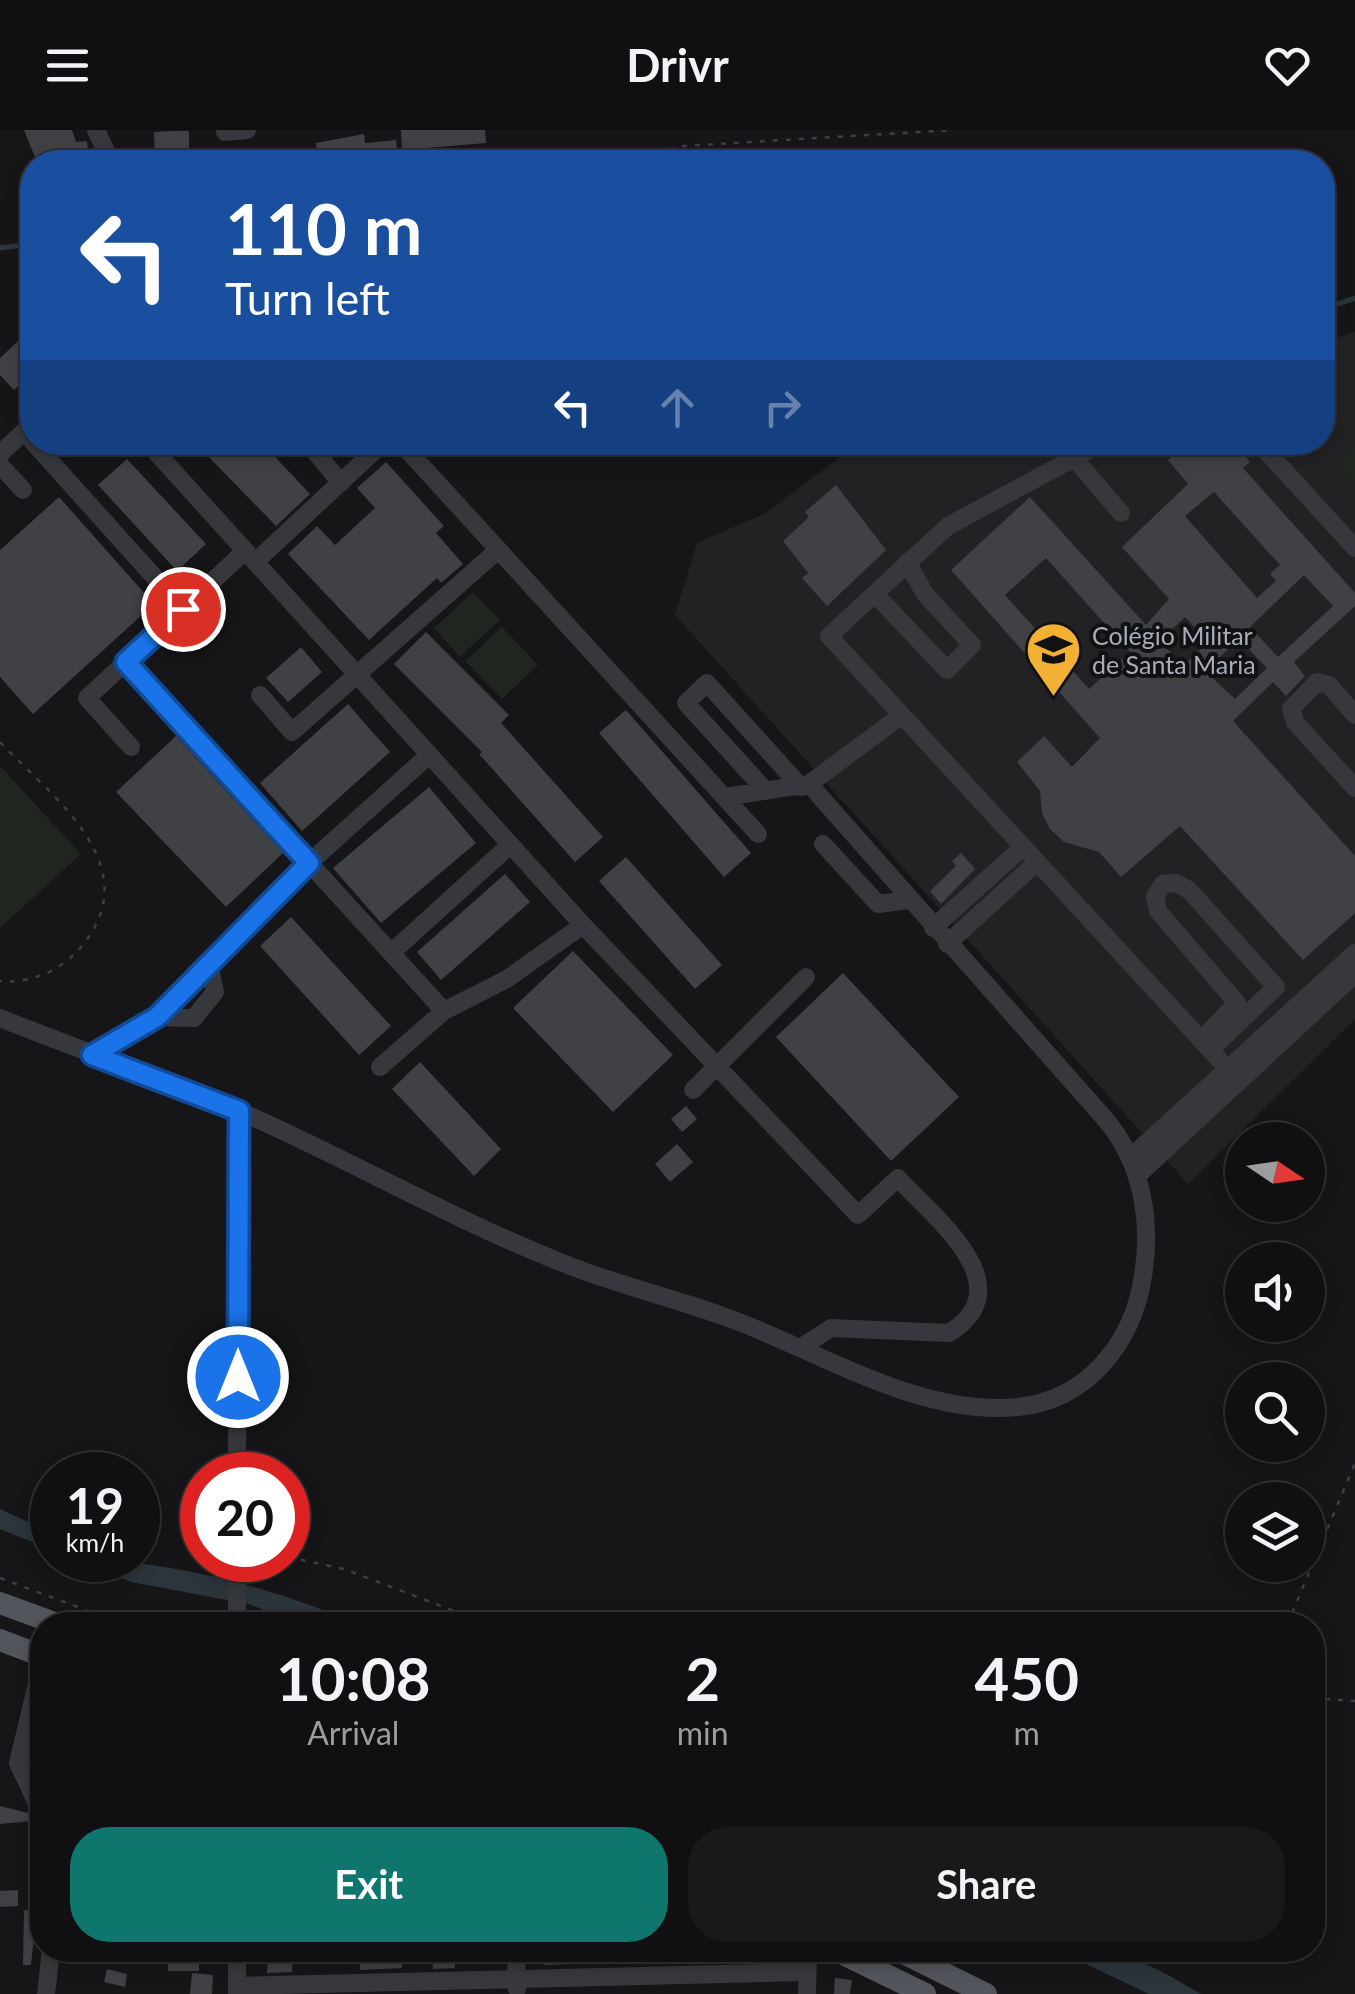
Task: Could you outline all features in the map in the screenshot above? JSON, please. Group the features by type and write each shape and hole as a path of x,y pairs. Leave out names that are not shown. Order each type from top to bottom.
{"main road":[{"path":"0,1603 30,1614"},
{"path":"0,1640 30,1651"},
{"path":"860,1962 925,1994"},
{"path":"921,1962 986,1994"}],"street":[{"path":"225,132 247,130"},
{"path":"48,455 183,609"},
{"path":"159,455 583,925 858,1215 898,1178 974,1260 978,1283 974,1306 964,1323 949,1332 831,1328 803,1346"},
{"path":"318,455 341,483"},
{"path":"132,747 87,698 183,609 370,455"},
{"path":"412,455 758,834"},
{"path":"1081,455 948,526 829,636 1233,1075"},
{"path":"1270,455 1355,548"},
{"path":"1074,459 1121,514"},
{"path":"0,465 23,490"},
{"path":"260,695 292,732 498,550"},
{"path":"874,594 947,670 972,644 926,594 907,562"},
{"path":"126,662 444,1011"},
{"path":"1355,715 1328,686 1317,682 1291,710 1295,722 1355,788"},
{"path":"0,1018 239,1111 469,1224 549,1258 803,1346 929,1397 1016,1408 1053,1400 1082,1384 1104,1364 1138,1311 1146,1260 1138,1175 1132,1157 1106,1120 707,683 686,703 766,791"},
{"path":"724,797 805,786 902,714"},
{"path":"92,1055 157,1017 208,961 309,863 429,755"},
{"path":"823,844 878,904 908,900"},
{"path":"391,953 510,845"},
{"path":"933,928 1023,847"},
{"path":"947,944 1037,862"},
{"path":"1176,883 1189,890 1276,987 1205,1045 1237,1004 1158,912 1156,896 1163,884 1176,883"},
{"path":"380,1067 444,1011 507,979 583,925"},
{"path":"1138,1175 1355,953"},
{"path":"157,1017 194,1018 215,992 208,961"},
{"path":"1132,1157 1355,974"},
{"path":"693,1090 806,976"},
{"path":"237,1452 239,1111"},
{"path":"237,1582 237,1612"},
{"path":"30,1700 9,1764 30,1796"},
{"path":"46,1994 49,1962"},
{"path":"237,1962 237,1990 517,1988 806,1972"},
{"path":"516,1962 517,1988"},
{"path":"806,1994 807,1962"}],"path":[{"path":"682,146 954,130"},
{"path":"0,742 90,838 104,864 105,898 96,929 74,956 50,972 18,982 0,981"},
{"path":"1292,1612 1355,1464"},
{"path":"310,1562 344,1570 456,1612"},
{"path":"0,1578 91,1612"},
{"path":"1325,1699 1355,1702"}],"shaded area":[{"path":"677,146 678,150 633,150"},
{"name":"Colégio Militar de Santa Maria","path":"1355,332 1355,1019 1251,1122 1225,1122 1225,1147 1188,1184 675,615 697,543 766,513 843,455 1335,455 1335,338"},
{"path":"1355,445 1355,487 1334,464"},
{"path":"473,592 500,620 460,657 434,628"},
{"path":"502,627 538,665 502,699 465,661"},
{"path":"0,766 81,854 0,928"},
{"path":"0,1509 30,1523 30,1541 0,1529"},
{"path":"160,1566 180,1570 180,1582 234,1582 328,1612 269,1612 249,1604 131,1582 160,1582"},
{"path":"1082,1962 1140,1962 1201,1994 1149,1994"}],"building":[{"path":"24,130 72,130 76,142 87,141 88,150 32,150"},
{"path":"401,130 485,130 486,143 402,150"},
{"path":"189,131 189,148 155,150 154,132"},
{"path":"364,134 365,143 396,140 397,150 317,150 316,143"},
{"path":"20,339 20,384 14,390 0,375 0,358"},
{"path":"207,455 273,455 310,494 276,526"},
{"path":"1174,455 1244,455 1250,462 1243,468 1355,593 1355,606 1294,662 1305,676 1286,696 1273,682 1233,721 1355,856 1355,913 1303,960 1180,826 1121,877 1099,852 1064,842 1050,829 1042,813 1040,791 1017,762 1044,736 1072,767 1100,738 951,570 1030,497 1146,625 1169,599 1122,547 1188,484 1168,460","holes":["1214,492 1280,565 1270,574 1276,581 1257,598 1185,516","1046,558 1130,652 1089,689 1005,595","1304,575 1333,606 1278,657 1250,627","1185,617 1208,642 1183,666 1160,641","1239,639 1267,668 1235,699 1205,671"]},
{"path":"127,459 206,544 177,571 98,485"},
{"path":"386,462 444,526 436,533 463,564 441,583 437,578 369,640 288,554 317,526 335,545 375,508 357,488"},
{"path":"836,485 886,550 827,606 802,578 808,573 783,541 809,517 805,512"},
{"path":"59,497 154,604 33,714 0,677 0,550"},
{"path":"426,632 509,715 501,723 603,837 575,862 479,754 482,752 394,664"},
{"path":"301,647 322,672 288,702 266,678"},
{"path":"348,704 390,752 302,831 260,783"},
{"path":"626,710 751,853 724,877 599,733"},
{"path":"176,736 283,853 226,907 116,792"},
{"path":"429,787 476,843 381,923 333,868"},
{"path":"961,853 975,869 941,904 930,891 956,866 952,861"},
{"path":"626,857 722,965 695,989 599,881"},
{"path":"505,874 530,902 441,980 417,952"},
{"path":"291,917 391,1026 359,1055 260,946"},
{"path":"573,951 673,1055 613,1112 513,1008"},
{"path":"843,973 959,1097 891,1161 776,1037"},
{"path":"420,1062 501,1149 474,1176 392,1089"},
{"path":"686,1106 697,1119 682,1132 671,1119"},
{"path":"677,1144 693,1162 670,1182 655,1164"},
{"path":"0,1806 28,1813 30,1817 30,1821 0,1824"},
{"path":"18,1890 18,1906 0,1907 0,1891"},
{"path":"24,1910 30,1910 31,1965 23,1965"},
{"path":"168,1962 199,1962 199,1971 168,1971"},
{"path":"268,1962 293,1962 292,1972 267,1973"},
{"path":"360,1962 402,1962 402,1968 360,1970"},
{"path":"433,1962 455,1962 455,1968 433,1969"},
{"path":"544,1962 577,1962 577,1964"},
{"path":"107,1969 127,1974 125,1987 104,1982"},
{"path":"192,1973 213,1975 212,1994 190,1994"},
{"path":"835,1978 852,1980 850,1994 834,1994"}],"waterway":[{"path":"0,248 20,246"},
{"path":"1335,305 1355,298"}],"place":[{"name":"Colégio Militar de Santa Maria","path":"1053,698"}],"route":[{"path":"183,609 126,662 309,863 208,961 157,1017 92,1055 239,1111 238,1377"}]}
